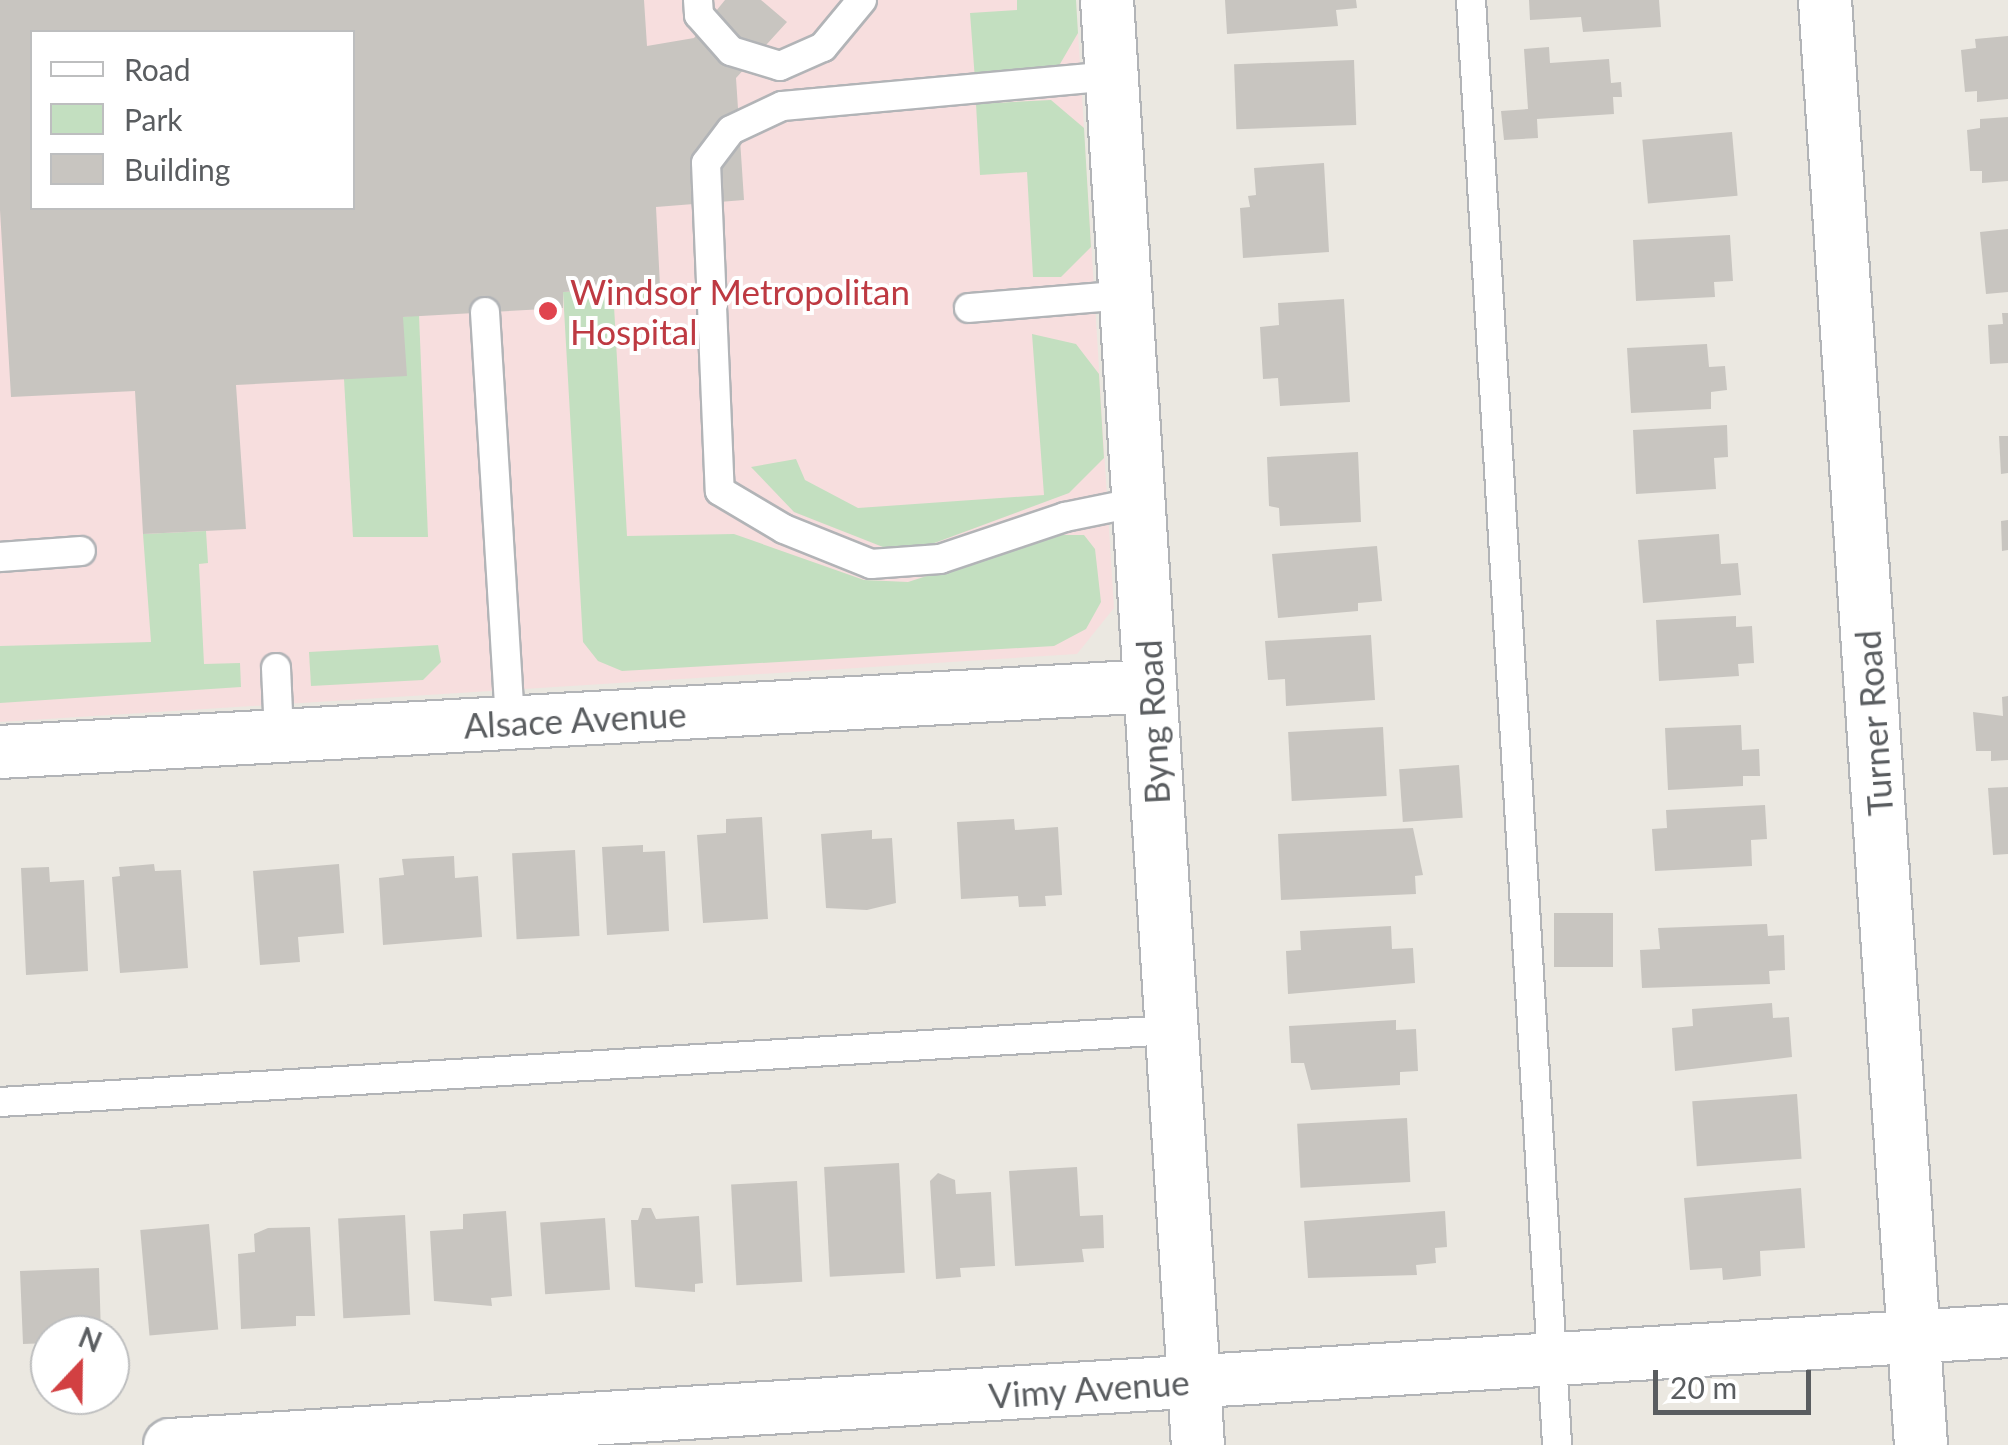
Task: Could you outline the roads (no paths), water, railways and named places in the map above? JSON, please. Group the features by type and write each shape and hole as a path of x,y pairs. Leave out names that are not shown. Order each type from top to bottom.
{"street":[{"name":"Byng Road","path":"1107,0 1198,1445"},
{"name":"Turner Road","path":"1825,0 1921,1445"},
{"name":"Alsace Avenue","path":"0,752 1150,686"},
{"name":"Vimy Avenue","path":"170,1445 2008,1332"}],"lane":[{"path":"698,0 699,15 731,51 780,66 822,47 862,0"},
{"path":"1470,0 1557,1445"},
{"path":"1112,76 782,106 731,130 706,164 720,491 784,529 871,564 940,559 1065,517 1138,502"},
{"path":"970,308 1126,295"},
{"path":"485,312 510,722"},
{"path":"0,557 81,551"},
{"path":"276,668 280,735"},
{"path":"0,1102 1172,1030"}],"place":[{"name":"Windsor Metropolitan Hospital","path":"548,311"}]}
